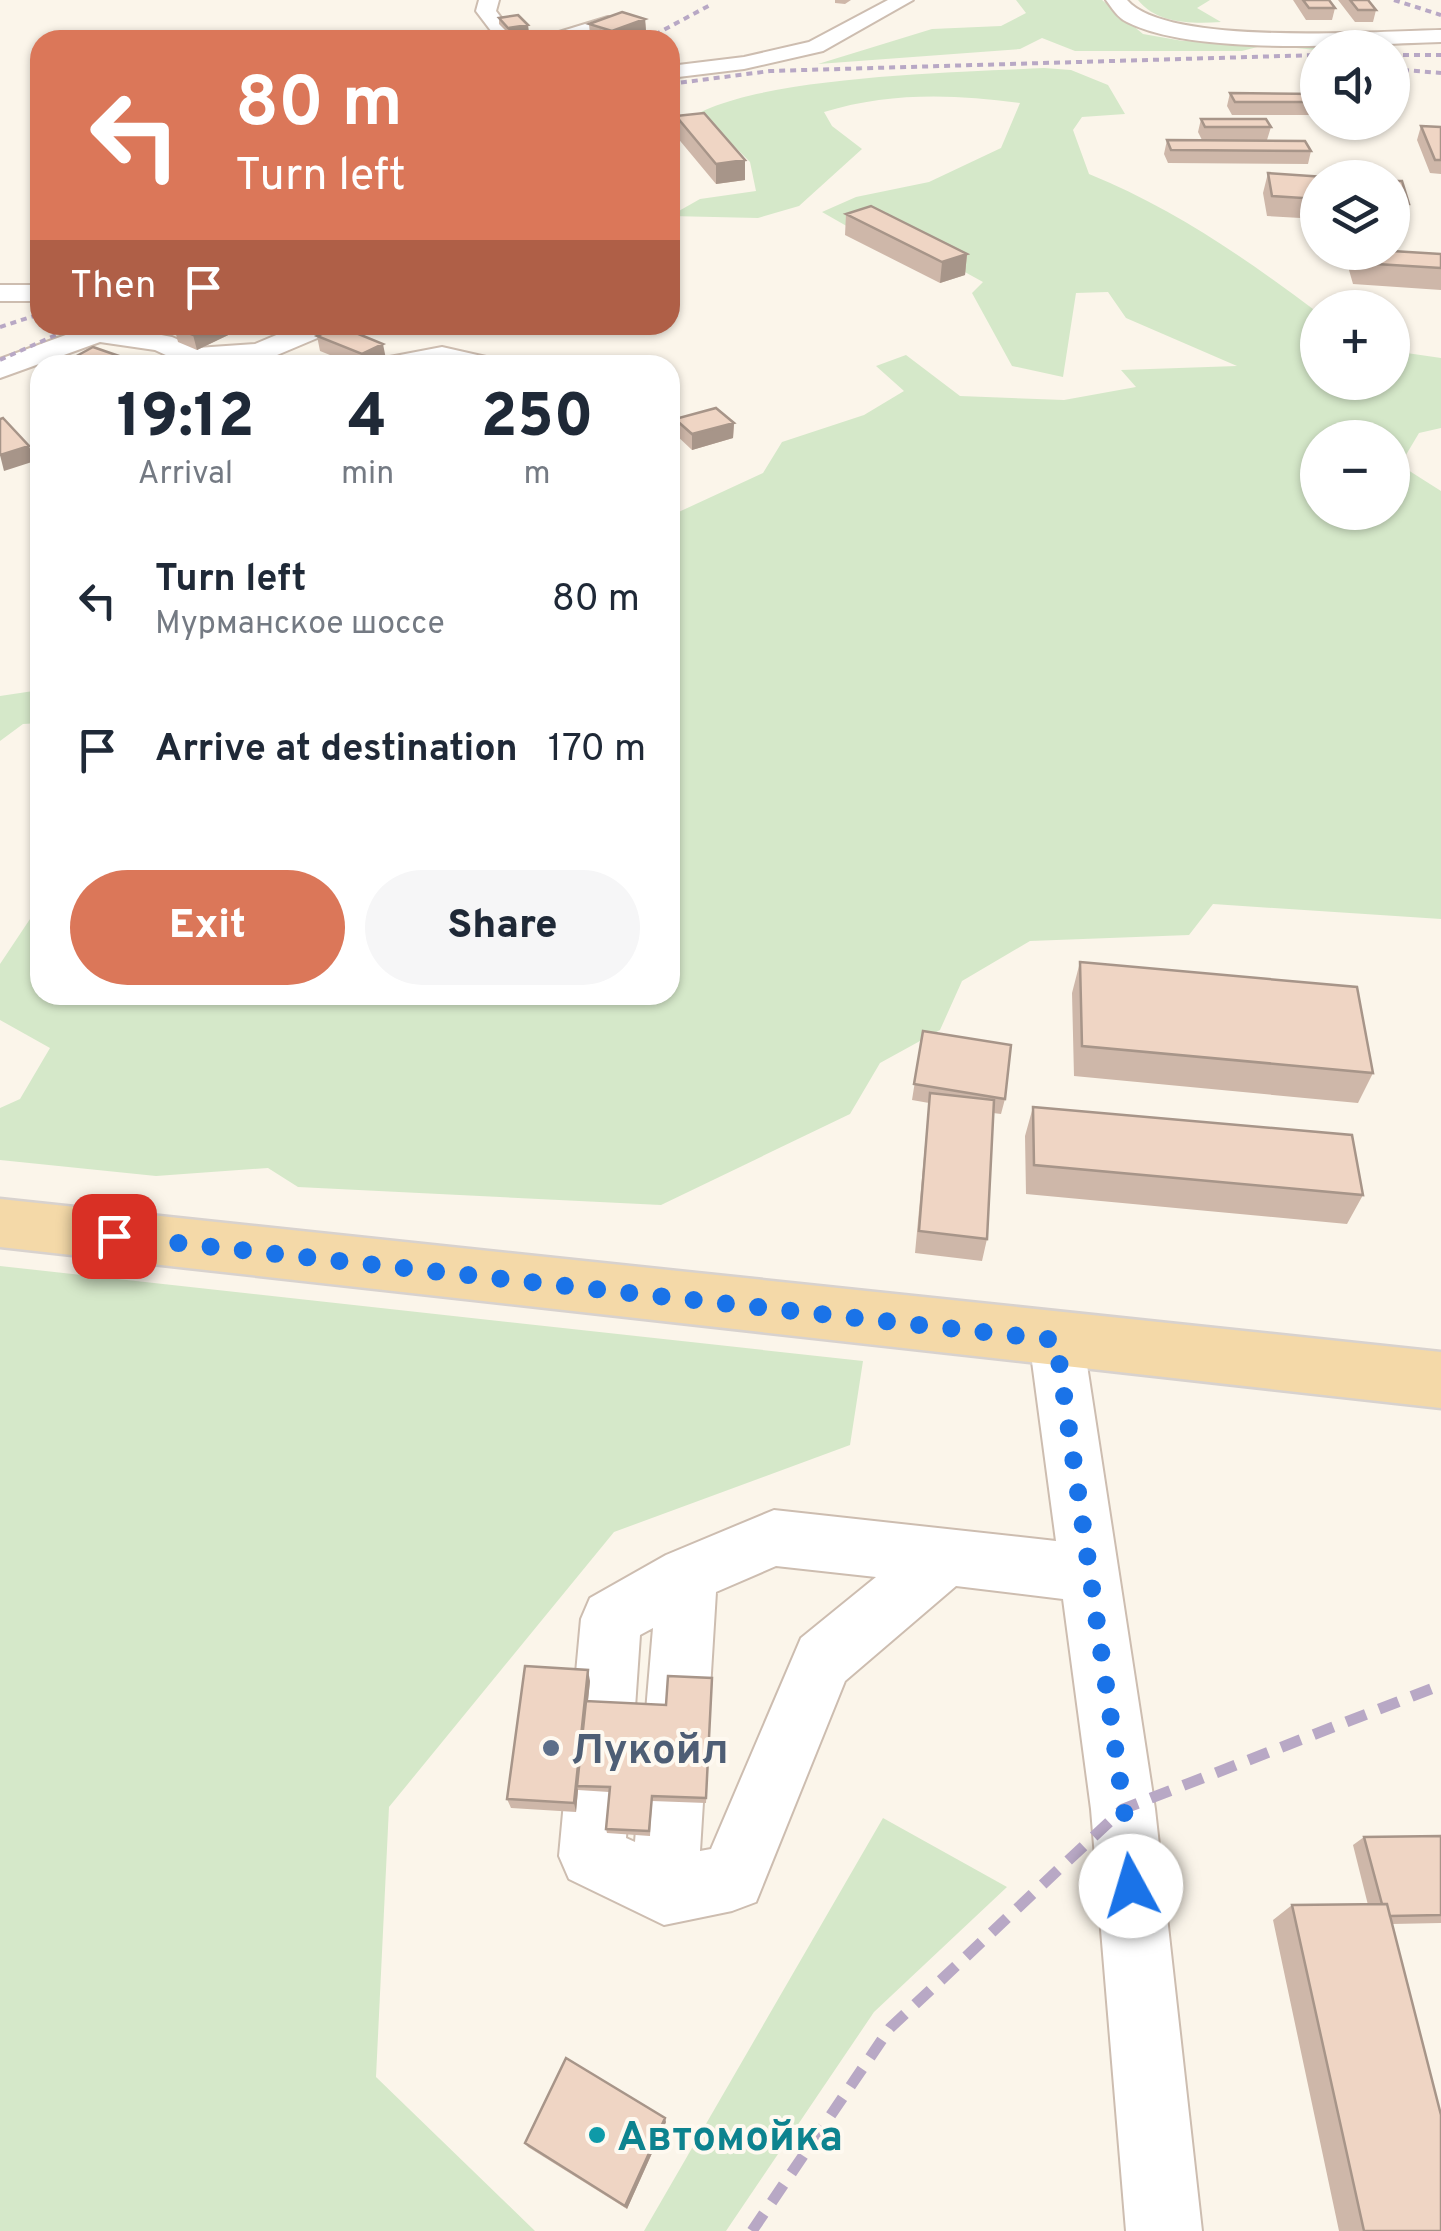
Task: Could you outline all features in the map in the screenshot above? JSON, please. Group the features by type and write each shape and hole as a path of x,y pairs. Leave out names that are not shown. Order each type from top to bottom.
{"main road":[{"path":"0,1223 1441,1380"}],"street":[{"path":"488,0 486,11 500,30"},
{"path":"680,71 744,63 816,46 903,0"},
{"path":"1116,0 1130,16 1163,27 1298,37 1441,36"},
{"path":"1261,15 1261,20 1298,37"},
{"path":"585,30 608,23"},
{"path":"0,293 30,293"},
{"path":"38,355 93,335"},
{"path":"132,335 189,355"},
{"path":"220,355 260,352 300,335"},
{"path":"260,352 268,355"},
{"path":"0,369 30,358"},
{"path":"1056,1340 1124,1809 1164,2231"},
{"path":"946,1558 823,1660 732,1878 664,1891 592,1856 611,1619 687,1575 774,1538 1088,1574"}],"green space":[{"path":"1016,0 1102,0 1143,34 1183,41 1300,42 1300,48 1265,45 1242,51 1075,51 1042,38 1020,49 818,64 932,29 1001,26 1026,13"},
{"path":"1138,0 1210,0 1197,8 1221,22 1165,18"},
{"path":"1044,68 1071,70 1108,85 1125,114 1082,117 1073,130 1089,174 1150,202 1208,236 1300,299 1300,400 1410,400 1410,353 1441,358 1441,428 1419,433 1410,448 1410,420 1300,420 1300,530 1410,530 1410,471 1441,491 1441,919 1213,904 1189,935 1030,941 962,981 940,1030 880,1063 850,1114 661,1205 298,1187 268,1168 156,1176 0,1160 0,1108 20,1099 50,1048 0,1020 0,964 30,919 30,1005 680,1005 680,511 763,473 782,442 864,415 904,391 876,366 906,355 960,396 1064,400 1136,387 1121,370 1237,366 1126,318 1108,292 1076,293 1063,377 1012,366 972,293 983,282 872,221 850,228 822,212 856,197 929,182 1001,148 1020,103 971,98 897,98 824,112 832,126 862,149 799,206 758,218 680,216 680,210 700,199 756,191 750,162 720,132 680,128 703,111 743,97 850,80"},
{"path":"30,692 30,724 23,724 0,741 0,696"},
{"path":"0,1266 863,1361 850,1445 614,1532 389,1807 376,2077 535,2231 0,2231"},
{"path":"883,1818 1007,1887 874,2012 726,2231 644,2231"}],"building":[{"path":"1303,0 1329,0 1335,8 1309,8"},
{"path":"1350,0 1368,0 1376,10 1358,10"},
{"path":"622,12 645,19 615,30 589,24"},
{"path":"518,15 528,25 508,28 499,18"},
{"path":"1230,93 1300,94 1300,102 1235,102"},
{"path":"704,113 745,160 716,164 680,121 680,116"},
{"path":"1201,119 1266,119 1271,127 1205,127"},
{"path":"1421,126 1441,127 1441,160 1435,160"},
{"path":"1167,140 1305,141 1311,151 1171,150"},
{"path":"1268,173 1300,175 1300,198 1272,196"},
{"path":"871,206 967,254 942,262 846,214"},
{"path":"1410,252 1441,254 1441,268 1410,266"},
{"path":"361,335 383,344 362,354 317,336"},
{"path":"93,347 116,355 78,355"},
{"path":"716,408 734,423 692,434 680,423 680,418"},
{"path":"3,418 29,446 0,455"},
{"path":"1080,962 1357,987 1373,1073 1082,1046"},
{"path":"923,1031 1011,1045 1005,1099 914,1084"},
{"path":"930,1093 994,1100 987,1239 919,1231"},
{"path":"1033,1107 1352,1135 1363,1195 1034,1165"},
{"name":"Лукойл","path":"525,1666 588,1670 574,1803 507,1799"},
{"path":"668,1676 712,1678 706,1798 652,1796 649,1831 606,1829 610,1787 577,1786 586,1701 666,1705"},
{"path":"1441,1836 1441,1915 1390,1916 1387,1904 1382,1904 1364,1837"},
{"path":"1387,1904 1441,2115 1441,2231 1364,2231 1292,1905"},
{"name":"Автомойка","path":"566,2058 665,2118 625,2206 525,2143"}],"railway":[{"path":"1394,0 1441,15"},
{"path":"664,30 712,4"},
{"path":"1410,55 1441,55"},
{"path":"680,83 770,71 1300,56"},
{"path":"1410,70 1441,73"},
{"path":"0,327 30,317"},
{"path":"0,360 56,335"},
{"path":"752,2231 890,2028 1123,1809 1441,1685"}],"place":[{"name":"Лукойл","path":"551,1748"},
{"name":"Автомойка","path":"597,2135"}],"route":[{"path":"114,1236 1056,1340 1124,1809 1131,1886"}]}
